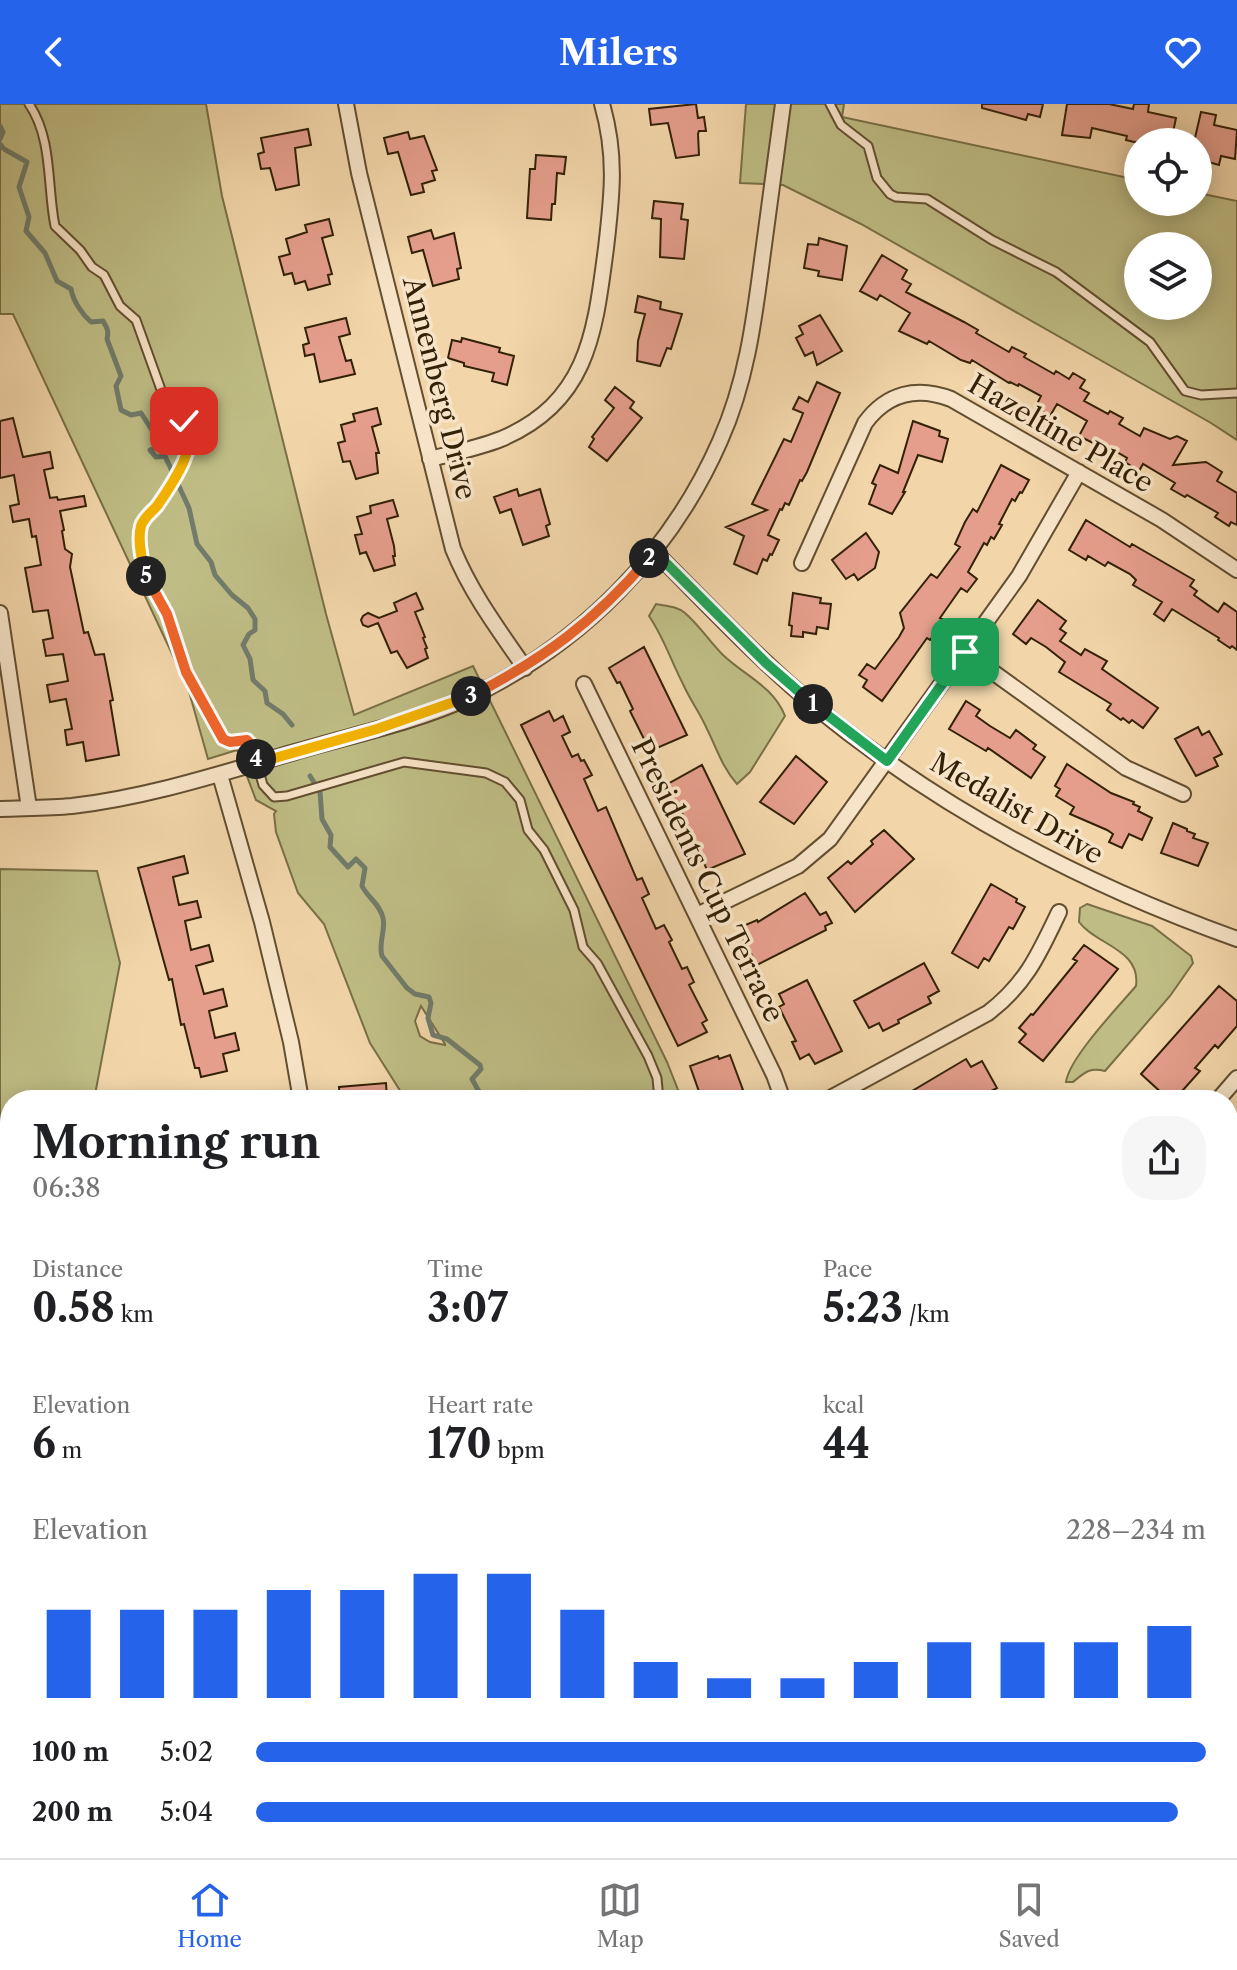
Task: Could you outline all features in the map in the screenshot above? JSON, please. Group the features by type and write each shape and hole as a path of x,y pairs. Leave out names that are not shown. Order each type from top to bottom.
{"street":[{"name":"Annenberg Drive","path":"346,104 359,173 453,549 465,577 525,668"},
{"path":"430,459 491,442 519,430 555,402 583,362 596,322 613,187 613,157 602,104"},
{"path":"0,809 72,806 158,791 429,712 466,699 525,668 592,618 624,588 655,552 703,478 736,401 754,326 783,104"},
{"name":"Hazeltine Place","path":"802,563 865,423 875,409 895,396 921,391 951,399 1162,520 1237,570"},
{"path":"697,915 798,866 840,827 1019,576 1079,472"},
{"name":"Medalist Drive","path":"655,552 766,663 817,708 954,806 1059,865 1120,894 1237,939"},
{"path":"0,613 29,808"},
{"path":"965,652 1126,768 1183,794"},
{"name":"Presidents Cup Terrace","path":"584,684 779,1090"},
{"path":"220,775 262,922 299,1090"},
{"path":"846,1090 988,1013 1008,997 1036,960 1059,912"}],"lane":[{"path":"29,104 46,155 55,226 80,250 92,267 104,275 120,306 136,320 164,398 192,433 184,459 158,503 142,522 140,543 148,582 167,614 186,672 223,739 230,742 247,740 251,743 263,785 274,797 287,796 404,762 486,773 505,782 520,800 528,830 544,850 574,910 583,947 597,963 648,1056 658,1090"},
{"path":"830,104 841,125 868,146 877,178 890,194 927,199 992,240 1056,272 1150,342 1185,391 1201,395 1237,393"}],"shaded area":[{"path":"0,104 206,104 222,196 354,715 473,666 678,1090 400,1090 370,1043 324,924 298,893 276,832 276,811 256,800 237,750 208,759 188,688 13,314 0,314","holes":["421,1006 445,1045 420,1036 415,1021"]},
{"path":"746,104 844,104 842,117 1124,177 1124,216 1212,216 1212,196 1237,201 1237,440 861,224 783,185 740,183"},
{"path":"656,604 685,613 723,655 766,689 785,716 750,772 737,784 649,616"},
{"path":"0,869 97,871 120,963 96,1090 0,1090"},
{"path":"1087,904 1152,926 1191,956 1193,963 1170,996 1105,1071 1091,1070 1073,1082 1066,1082 1085,1046 1136,986 1136,974 1125,956 1079,922 1080,908"}],"building":[{"path":"696,104 698,118 704,117 706,131 699,131 698,134 699,155 676,158 668,123 651,125 649,109"},
{"path":"982,104 1043,104 1040,117 1028,114 1026,120 982,108"},
{"path":"1067,104 1109,104 1133,109 1134,104 1149,104 1148,112 1176,118 1174,128 1124,128 1124,135 1092,128 1090,138 1062,135"},
{"path":"1201,112 1216,115 1214,125 1237,130 1235,159 1221,156 1219,165 1212,163 1212,128 1197,128"},
{"path":"308,129 311,145 295,148 299,185 276,190 270,168 261,169 258,154 264,152 261,138"},
{"path":"408,132 410,139 424,136 437,170 432,171 435,180 422,184 424,192 411,195 398,152 388,154 384,138"},
{"path":"536,155 566,157 564,174 557,173 551,220 527,218 530,169 535,169"},
{"path":"654,201 683,204 681,219 688,220 684,259 660,257 661,219 652,218"},
{"path":"329,219 333,235 322,238 332,274 328,275 330,284 308,290 305,281 295,284 292,273 284,275 279,257 290,254 286,239 307,232 305,225"},
{"path":"431,230 434,239 454,233 461,268 457,269 459,279 433,286 423,250 412,253 408,237"},
{"path":"819,238 847,246 842,280 818,276 819,271 804,268 808,244 818,245"},
{"path":"882,255 907,270 902,279 911,284 906,292 978,330 976,333 1009,352 1012,347 1054,374 1056,371 1069,379 1073,373 1085,380 1080,388 1089,393 1084,401 1123,418 1119,424 1140,436 1144,428 1170,439 1177,436 1187,441 1173,465 1206,462 1222,472 1217,481 1237,493 1237,525 1231,522 1229,526 1215,517 1218,513 1171,489 1175,483 1143,464 1139,471 1125,462 1127,458 1103,444 1101,447 1079,436 1087,421 1057,404 1050,416 1035,408 1041,396 1019,384 1009,383 972,360 970,363 961,360 929,341 927,344 899,331 910,313 880,295 877,300 860,291"},
{"path":"638,296 661,302 660,309 682,314 671,349 667,348 660,366 637,361 645,314 635,312"},
{"path":"820,315 842,351 817,365 813,352 805,356 796,338 803,334 799,326"},
{"path":"346,318 350,334 339,337 346,361 351,360 355,374 320,382 314,354 305,356 303,345 309,343 305,328"},
{"path":"462,338 500,348 499,352 514,356 507,385 492,381 494,373 464,366 464,363 448,358 452,340 461,342"},
{"path":"817,382 840,393 807,472 789,505 785,503 780,509 768,535 779,540 767,561 763,559 757,574 734,564 744,536 726,527 767,510 752,504 784,439 791,442 803,413 793,409 799,397 808,402"},
{"path":"615,387 634,402 630,408 642,418 607,461 589,447 594,439 592,437 614,408 605,400"},
{"path":"377,408 381,424 372,427 379,453 376,453 378,473 356,479 350,461 343,462 338,443 345,441 341,425 355,421 353,414"},
{"path":"13,418 23,457 50,452 53,468 44,470 50,498 57,497 58,500 84,496 86,506 60,511 62,531 65,549 72,554 70,567 84,633 88,632 95,655 104,654 119,755 86,761 83,742 67,745 65,730 72,729 66,699 50,702 47,685 68,681 63,654 46,656 43,640 53,638 48,610 33,612 25,568 41,565 36,536 32,537 29,519 13,522 10,506 19,504 14,475 0,478 0,421"},
{"path":"913,421 940,431 939,436 948,439 942,462 918,455 905,492 892,514 869,504 876,485 872,483 880,465 898,473"},
{"path":"1001,465 1029,480 1015,501 1012,499 994,539 991,537 987,545 984,543 968,572 977,579 967,592 961,588 940,618 946,621 937,634 930,640 927,638 882,701 863,687 867,680 859,675 867,664 875,669 904,628 900,613 931,574 937,578 960,547 955,544 965,522 973,509 977,512"},
{"path":"517,489 519,496 540,489 550,524 546,526 549,536 523,545 511,509 500,513 494,497"},
{"path":"393,500 398,516 387,519 395,565 374,571 366,552 360,554 355,535 362,534 357,517 371,513 370,506"},
{"path":"1086,520 1194,580 1190,586 1197,591 1194,595 1218,612 1224,603 1237,612 1237,650 1172,609 1164,621 1154,614 1162,602 1133,585 1136,580 1130,574 1108,562 1105,566 1069,550"},
{"path":"866,533 879,552 875,568 858,580 854,574 846,579 832,560"},
{"path":"416,593 423,609 415,612 425,637 428,658 407,668 397,651 391,653 378,623 368,627 361,620 368,613 379,618 397,611 394,603"},
{"path":"793,593 821,598 820,603 831,604 828,629 817,627 816,634 803,632 803,637 791,636 792,626 789,625"},
{"path":"1038,600 1066,621 1060,629 1066,633 1060,641 1081,655 1085,649 1107,661 1102,669 1158,708 1143,728 1132,720 1129,723 1123,718 1121,720 1107,710 1111,704 1059,672 1065,662 1046,647 1031,638 1026,644 1013,634"},
{"path":"644,647 687,735 650,751 620,682 617,683 609,668"},
{"path":"966,701 980,710 976,716 990,726 1010,738 1016,730 1036,745 1033,749 1045,757 1031,778 988,748 986,751 949,729"},
{"path":"549,711 554,721 563,716 570,732 562,736 572,757 578,754 592,775 584,779 598,811 606,807 637,880 642,878 649,894 642,898 656,929 664,925 682,969 687,967 694,982 689,985 707,1020 702,1023 707,1032 678,1046 521,725"},
{"path":"1198,727 1202,735 1209,731 1222,754 1214,758 1218,766 1196,776 1175,739"},
{"path":"796,756 827,782 794,824 760,802"},
{"path":"1067,764 1111,793 1134,802 1140,807 1138,811 1152,818 1142,840 1129,834 1122,848 1109,842 1113,834 1107,830 1070,814 1074,807 1056,796 1060,789 1055,786"},
{"path":"702,765 745,854 707,870 680,808 678,810 666,785"},
{"path":"1173,823 1195,834 1193,838 1208,843 1198,866 1161,853"},
{"path":"884,830 914,859 855,912 828,878 848,861 851,864"},
{"path":"184,856 188,873 173,877 179,905 197,901 201,917 185,921 191,950 209,945 213,961 196,966 204,994 223,989 227,1006 209,1011 215,1038 235,1033 239,1050 223,1054 227,1071 201,1077 199,1068 195,1068 184,1024 181,1025 172,979 169,980 138,868"},
{"path":"991,884 1025,907 989,961 984,958 978,968 952,953"},
{"path":"805,893 820,915 826,912 832,923 825,926 826,930 757,965 742,937 745,936 741,927 758,922"},
{"path":"1084,945 1118,969 1043,1061 1019,1042 1026,1034 1019,1028 1077,961 1073,959"},
{"path":"924,963 939,991 928,997 931,1003 883,1031 879,1023 869,1028 854,1001"},
{"path":"807,980 842,1051 815,1064 809,1054 800,1059 792,1042 796,1041 779,1007 784,1004 779,994"},
{"path":"1219,986 1237,1001 1237,1026 1195,1068 1200,1071 1183,1090 1159,1090 1141,1074"},
{"path":"730,1055 743,1090 698,1090 690,1066 718,1056 719,1059"},
{"path":"966,1059 971,1067 982,1061 997,1088 993,1090 914,1090"},
{"path":"386,1083 386,1090 339,1090 339,1087"}],"waterway":[{"path":"0,126 3,132 0,139"},
{"path":"0,144 27,162 19,187 29,217 26,231 45,253 57,281 71,289 84,315 91,322 103,321 106,326 107,339 121,376 116,386 121,410 131,415 141,413 157,438 157,447 150,450 156,457 165,456 189,508 197,544 211,562 215,575 255,619 255,630 243,645 250,659 253,680 265,691 267,703 292,725"},
{"path":"310,776 315,784"},
{"path":"320,792 322,819 331,835 330,847 348,867 356,859 365,868 362,886 383,918 382,956 407,988 415,994 429,997 428,1018 433,1035 447,1039 480,1065 481,1069 472,1079 478,1090"}],"route":[{"path":"184,421 192,433 189,450 154,510 142,522 140,543 145,574 167,614 186,672 223,739 230,742 247,740 254,748 257,763 377,729 466,699 525,668 592,618 624,588 655,552 766,663 817,708 887,761 965,652"}]}
